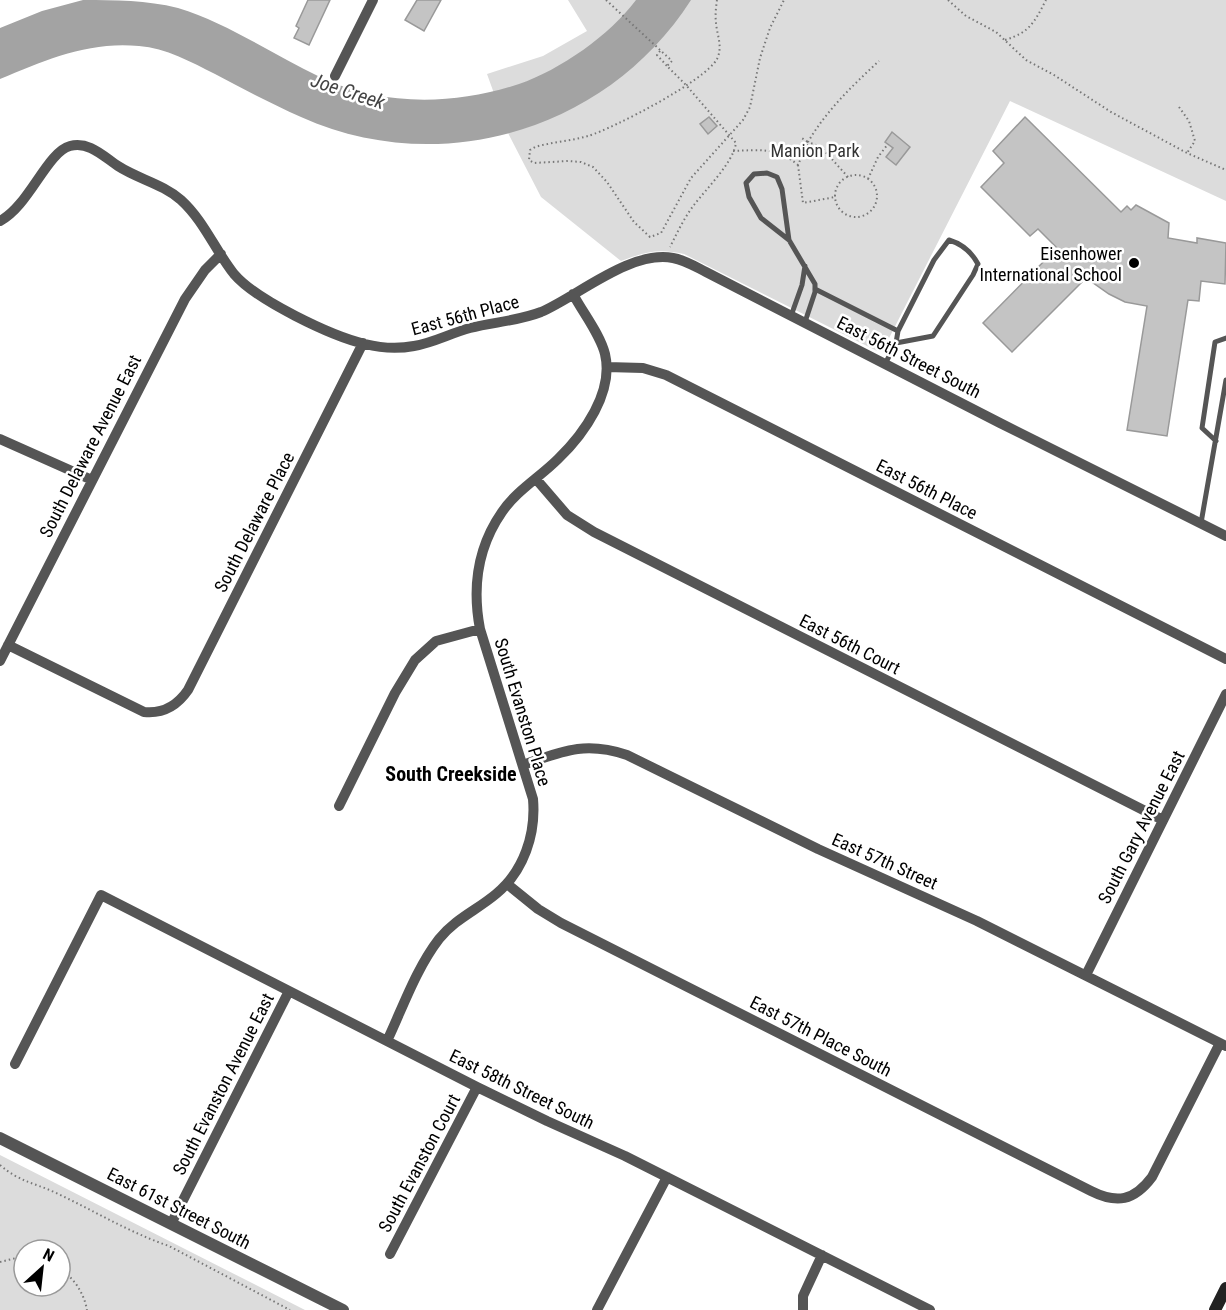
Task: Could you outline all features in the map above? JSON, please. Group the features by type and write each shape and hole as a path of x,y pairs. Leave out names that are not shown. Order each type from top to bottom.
{"main road":[{"path":"1215,1310 1226,1288"}],"street":[{"path":"335,76 373,0"},
{"name":"East 56th Place","path":"0,221 16,211 60,151 72,145 86,146 135,176 170,191 203,224 234,273 265,299 344,338 363,344 390,348 416,346 470,328 541,312 573,294"},
{"name":"South Delaware Avenue East","path":"0,661 185,299 205,270 221,254"},
{"name":"East 56th Street South","path":"573,294 610,274 645,260 674,258 1226,536"},
{"path":"339,806 395,693 415,660 436,641 480,629 475,605 475,588 488,538 503,510 558,459 583,429 599,400 607,367 605,353 573,294"},
{"name":"South Delaware Place","path":"8,645 131,708 144,712 153,713 167,709 183,698 363,344"},
{"name":"East 56th Place","path":"607,367 643,368 666,375 1226,659"},
{"path":"0,439 92,480"},
{"name":"East 56th Court","path":"536,479 567,515 588,529 1162,820"},
{"name":"South Evanston Place","path":"387,1041 425,961 439,940 453,924 495,895 507,884 518,868 526,851 533,822 533,800 480,629"},
{"name":"South Gary Avenue East","path":"1086,975 1226,694"},
{"name":"East 57th Street","path":"523,765 585,747 599,747 627,755 818,849 977,921 1223,1045"},
{"name":"East 57th Place South","path":"507,884 538,909 561,923 1103,1197 1114,1199 1129,1197 1145,1186 1223,1045"},
{"name":"East 58th Street South","path":"15,1064 101,896 477,1087 667,1177 930,1310"},
{"name":"South Evanston Avenue East","path":"171,1224 289,991"},
{"name":"South Evanston Court","path":"390,1254 477,1087"},
{"name":"East 61st Street South","path":"0,1138 343,1310"},
{"path":"597,1310 667,1177"},
{"path":"803,1310 803,1296 822,1256"}],"lane":[{"path":"789,240 782,189 777,177 767,173 754,174 746,183 749,197 761,218 789,240 815,284 810,311 805,323"},
{"path":"885,364 896,343 898,331 934,260 949,240 961,244 974,256 978,264 933,336 896,343"},
{"path":"791,316 802,285 805,266"},
{"path":"815,289 898,331"},
{"path":"1216,441 1202,428 1215,342 1226,338"},
{"path":"1201,523 1226,381"}],"path":[{"path":"717,0 716,21 720,43 717,59 709,68 658,103 590,135 535,147 530,150 529,160 534,163 581,162 593,166 608,182 634,222 650,237 655,237 661,233 691,178 743,120 750,107 760,58 770,28 784,0"},
{"path":"948,0 966,16 985,24 1026,60 1054,75 1111,112 1187,153 1226,170"},
{"path":"1005,40 1031,28 1046,0"},
{"path":"607,1 672,61 667,66"},
{"path":"660,51 657,55 736,142 734,152 692,207 667,252"},
{"path":"835,197 803,203 798,165 815,130 846,92 879,61"},
{"path":"1179,107 1189,121 1195,141 1187,153"},
{"path":"800,137 821,147 848,177"},
{"path":"868,178 878,157 888,144"},
{"path":"734,152 765,150 786,155 798,165"},
{"path":"859,175 868,178 875,186 877,199 871,211 859,217 845,214 839,209 835,197 836,188 848,177 859,175"},
{"path":"0,1166 22,1181 56,1193 148,1240 169,1246 290,1310"},
{"path":"72,1280 78,1286 87,1310"}],"green space":[{"name":"Manion Park","path":"568,0 1226,0 1226,201 1010,101 885,346 882,351 877,351 684,254 667,251 652,252 621,261 541,197 509,135 487,74 543,56 587,31"},
{"path":"0,1155 305,1310 0,1310"}],"water":[{"name":"Joe Creek","path":"83,0 143,2 178,8 215,22 302,68 344,87 369,94 419,100 470,96 519,84 551,70 583,50 613,26 636,0 691,0 656,45 615,82 568,111 517,131 464,142 409,144 355,135 301,117 188,60 149,47 121,45 85,49 34,65 0,79 0,28 42,11"}],"building":[{"path":"308,0 330,0 309,45 294,38 299,28 296,26"},
{"path":"417,0 441,0 424,31 405,20"},
{"path":"709,117 717,126 708,134 700,124"},
{"name":"Eisenhower International School","path":"1025,117 1121,212 1127,206 1131,210 1136,205 1169,223 1168,238 1197,243 1197,238 1226,243 1225,284 1201,281 1199,301 1188,300 1167,436 1127,430 1147,306 1125,302 1086,278 1012,352 983,323 1057,248 1038,229 1030,236 981,187 1004,163 993,151"},
{"path":"892,132 910,147 896,165 886,157 893,148 885,142"}],"place":[{"name":"Eisenhower International School","path":"1134,263"}],"district":[{"name":"South Creekside","path":"451,774"}]}
